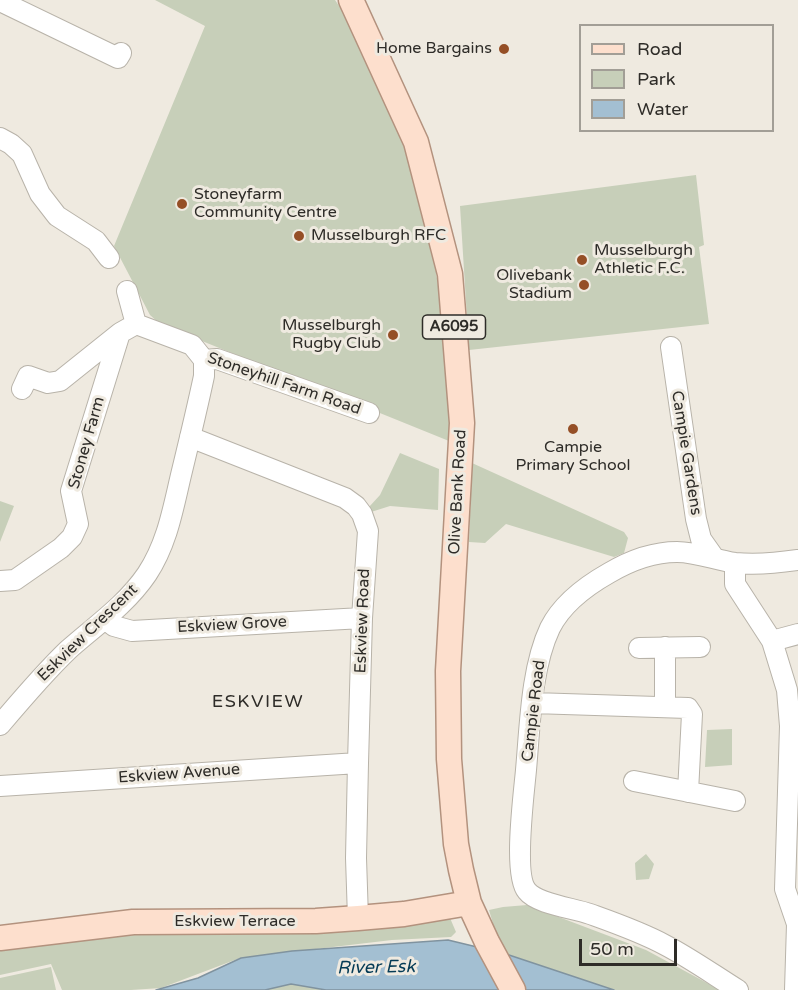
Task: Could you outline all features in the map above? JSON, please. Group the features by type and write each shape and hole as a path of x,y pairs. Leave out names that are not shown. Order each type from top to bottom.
{"main road":[{"name":"Olive Bank Road","path":"351,0 416,142 450,274 462,423 448,671 449,759 456,843 469,903 486,942 513,990"},
{"name":"Eskview Terrace","path":"0,938 133,922 316,921 358,918 404,914 469,903"}],"street":[{"path":"2,6 118,58 121,53"},
{"path":"0,138 22,154 40,194 57,216 96,241 109,258"},
{"path":"22,389 28,376 48,383 60,381 128,329 128,291"},
{"name":"Stoneyhill Farm Road","path":"128,329 192,345 204,360 218,359 369,413"},
{"name":"Stoney Farm","path":"7,580 62,548 72,537 78,524 71,491 128,329"},
{"name":"Campie Gardens","path":"671,346 696,519 701,538 713,556"},
{"name":"Eskview Crescent","path":"0,725 37,682 136,588 160,551 170,525 204,376 204,360"},
{"name":"Eskview Road","path":"190,436 345,498 362,514 368,531 362,618 358,763 356,858 358,918"},
{"name":"Campie Road","path":"738,990 668,946 638,931 539,900 526,891 521,878 520,853 533,703 540,659 551,627 568,602 594,582 621,566 657,553 680,552 713,556 735,562 775,563 798,560"},
{"path":"735,562 735,584 772,641 787,690 790,726 785,889 795,907 795,990"},
{"name":"Eskview Grove","path":"105,619 114,626 132,631 362,618"},
{"path":"772,641 798,634"},
{"path":"665,647 665,707"},
{"path":"639,648 700,647"},
{"path":"533,703 688,708 692,714 688,792"},
{"name":"Eskview Avenue","path":"0,786 358,763"},
{"path":"634,781 735,801"}],"green space":[{"path":"155,0 335,0 359,35 425,195 450,369 449,441 160,324 150,315 114,246 205,26"},
{"name":"Musselburgh Athletic F.C.","path":"696,175 704,245 699,247 709,324 469,350 460,206"},
{"path":"400,453 439,469 438,510 390,506 371,512 369,507 380,495"},
{"path":"472,463 624,532 628,538 624,553 614,557 506,524 485,543 469,542"},
{"path":"0,501 14,506 0,542"},
{"path":"732,729 732,765 705,767 707,730"},
{"path":"646,854 654,864 649,879 636,880 635,863"},
{"path":"527,905 646,950 720,990 614,990 506,954 489,910"},
{"path":"450,918 456,932 451,937 392,940 240,958 161,988 62,990 51,964 0,975 0,948 43,941 241,928 360,930"},
{"path":"51,967 56,990 0,990 0,978"},
{"path":"291,984 326,990 265,990"}],"water":[{"name":"River Esk","path":"448,940 506,954 614,990 326,990 291,984 265,990 156,990 198,978 241,958 292,951"}],"place":[{"name":"Home Bargains","path":"504,49"},
{"name":"Stoneyfarm Community Centre","path":"182,204"},
{"name":"Musselburgh RFC","path":"299,236"},
{"name":"Musselburgh Athletic F.C.","path":"582,260"},
{"name":"Olivebank Stadium","path":"584,285"},
{"name":"Musselburgh Rugby Club","path":"393,335"},
{"name":"Campie Primary School","path":"573,429"}],"district":[{"name":"ESKVIEW","path":"258,702"}]}
